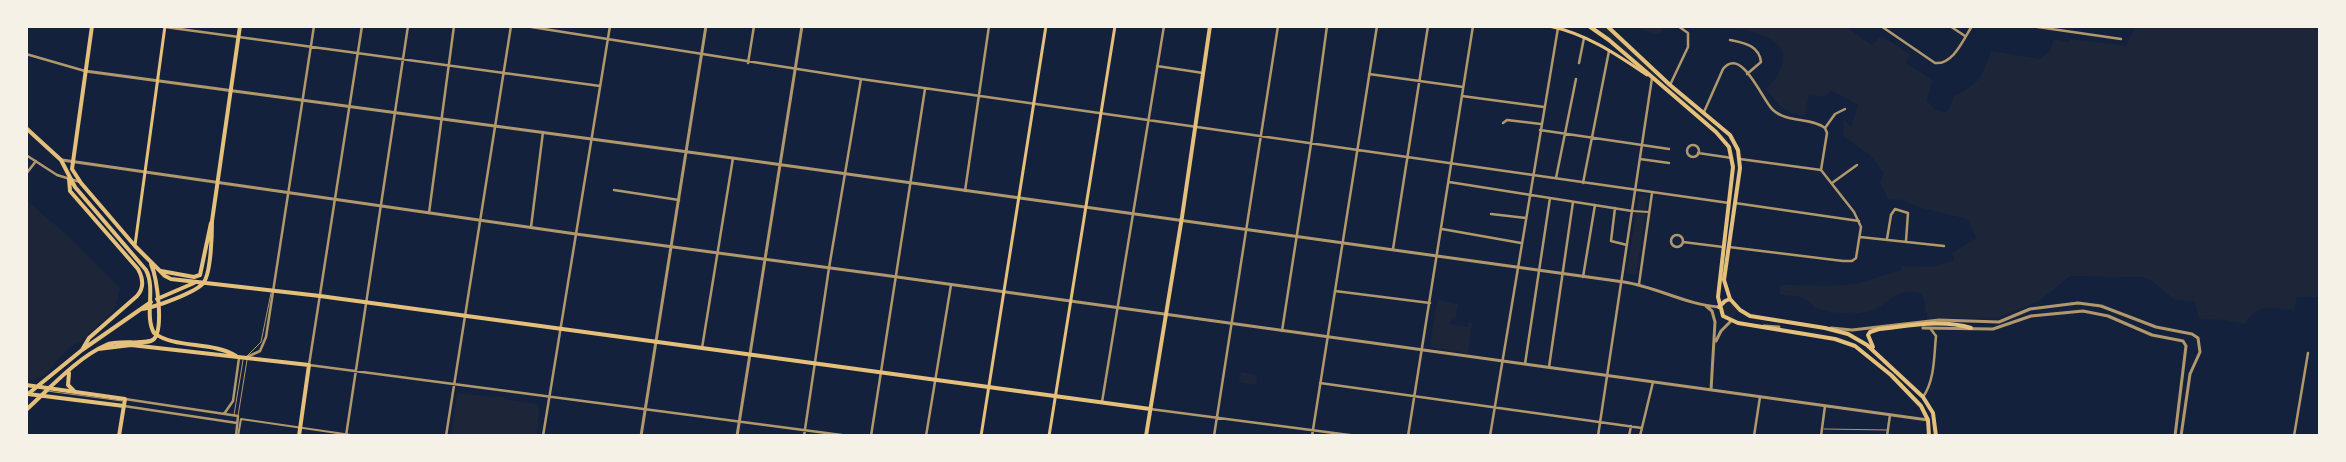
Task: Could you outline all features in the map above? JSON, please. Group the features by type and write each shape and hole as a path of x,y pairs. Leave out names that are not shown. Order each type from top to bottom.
{"main road":[{"path":"92,26 72,163 73,171 135,246 149,261 171,279 366,302 464,317 1150,409"},
{"path":"141,309 149,309 199,287 206,279 212,221 240,26"},
{"path":"981,436 1046,26"},
{"path":"1049,436 1115,26"},
{"path":"1146,436 1196,127 1210,26"},
{"path":"1550,26 1585,37 1609,49 1652,78"},
{"path":"1589,26 1609,40 1719,134 1727,143 1733,158 1718,297 1719,307 1724,316 1731,321 1835,339 1855,346 1876,362 1916,399 1928,420 1928,436"},
{"path":"1607,26 1670,85 1730,135 1740,159 1724,280 1730,299 1740,310 1750,316 1826,328 1854,337 1881,356"},
{"path":"135,246 165,27"},
{"path":"26,128 61,160 75,188 146,270 150,283 151,326 156,334 166,339 227,350 242,356"},
{"path":"70,177 70,191 138,269 142,281 140,293 89,338 82,350"},
{"path":"160,271 198,276 201,273 207,233 212,221"},
{"path":"26,410 88,354 107,344 118,341 148,342 153,340 158,332 157,281 149,261"},
{"path":"27,394 82,350 146,304 196,283"},
{"path":"1719,307 1730,299"},
{"path":"1936,436 1933,413 1923,397 1881,356 1869,341 1868,335 1874,330 1945,323 1971,328"},
{"path":"98,349 131,345 310,365 299,436"},
{"path":"69,372 68,385 76,392"},
{"path":"26,387 125,399 119,436"},
{"path":"27,394 124,406"}],"street":[{"path":"224,414 233,401 242,356 260,351 264,345 314,26"},
{"path":"362,26 310,365 549,398 849,436"},
{"path":"346,435 408,26"},
{"path":"429,213 454,26"},
{"path":"446,436 511,26"},
{"path":"525,26 748,63 1728,203"},
{"path":"543,436 610,26"},
{"path":"641,436 706,26"},
{"path":"748,63 754,26"},
{"path":"737,436 802,26"},
{"path":"965,191 989,26"},
{"path":"1102,403 1164,26"},
{"path":"1214,436 1278,26"},
{"path":"1282,331 1312,144 1327,26"},
{"path":"1312,436 1377,26"},
{"path":"1392,251 1428,26"},
{"path":"1408,436 1473,26"},
{"path":"1670,85 1688,47 1689,36 1678,26"},
{"path":"1881,26 1935,63 1942,64 1948,61 1972,26"},
{"path":"1950,26 1965,36"},
{"path":"2031,26 2121,39"},
{"path":"165,27 600,86"},
{"path":"1490,436 1558,28"},
{"path":"1580,63 1585,37"},
{"path":"1730,40 1750,45 1759,55 1761,62 1748,74"},
{"path":"1583,183 1609,49"},
{"path":"26,54 85,71 544,132 1296,238 1639,284 1700,304 1707,307 1714,314 1715,344 1711,390"},
{"path":"1704,112 1721,72 1726,66 1736,63 1742,66 1776,113 1787,118 1818,124 1825,128 1827,133 1821,170"},
{"path":"1157,66 1203,73"},
{"path":"1369,74 1464,87"},
{"path":"1598,436 1652,78"},
{"path":"804,436 829,268 861,79"},
{"path":"1556,179 1576,79"},
{"path":"871,436 926,89"},
{"path":"1462,96 1544,107"},
{"path":"1825,128 1835,114 1845,109"},
{"path":"1503,123 1507,120 1541,124"},
{"path":"1540,130 1668,149"},
{"path":"531,228 544,132"},
{"path":"1698,154 1698,148 1695,145 1688,147 1687,151 1690,156 1694,157 1698,154 1733,158"},
{"path":"26,155 57,175 70,177 81,183"},
{"path":"702,348 732,158"},
{"path":"1640,159 1669,164"},
{"path":"1729,247 1852,261 1856,258 1862,228 1855,213 1821,170 1740,159"},
{"path":"61,160 765,261 896,277 1928,420"},
{"path":"26,174 36,161"},
{"path":"1832,183 1857,165"},
{"path":"1449,182 1632,211 1649,212"},
{"path":"614,190 679,200"},
{"path":"1639,284 1652,193"},
{"path":"1525,364 1550,198"},
{"path":"1549,367 1561,274 1573,202"},
{"path":"1735,203 1859,221"},
{"path":"1583,277 1595,205"},
{"path":"1615,208 1611,241 1627,245"},
{"path":"1887,239 1891,215 1895,209 1908,213 1906,241"},
{"path":"1491,214 1526,218"},
{"path":"1442,229 1522,243"},
{"path":"1678,235 1682,237 1683,242 1681,246 1676,247 1672,243 1672,239 1678,235"},
{"path":"1860,237 1944,246"},
{"path":"1683,242 1723,247"},
{"path":"926,436 951,285"},
{"path":"1335,291 1430,303"},
{"path":"1826,328 1852,330 1939,320 1999,322 2030,310 2078,303 2101,306 2156,328 2192,334 2198,338 2200,352 2190,374 2181,436"},
{"path":"1700,304 1719,307"},
{"path":"1923,328 1993,328 2031,316 2073,311 2099,313 2152,335 2179,340 2185,343 2186,346 2175,436"},
{"path":"2117,320 2120,313"},
{"path":"1715,344 1721,331 1731,321"},
{"path":"1756,326 1779,327"},
{"path":"1923,397 1931,381 1936,336 1928,328"},
{"path":"2296,436 2308,353"},
{"path":"1640,436 1653,382"},
{"path":"1320,383 1642,428"},
{"path":"1754,436 1760,397"},
{"path":"125,399 238,416 237,436"},
{"path":"124,406 237,423"},
{"path":"1821,436 1826,406"},
{"path":"1150,409 1357,436"},
{"path":"1887,436 1890,415"},
{"path":"2177,418 2184,419"},
{"path":"237,436 241,420 358,436"},
{"path":"1629,436 1631,426"}],"lane":[{"path":"234,415 242,356"},
{"path":"238,416 242,356"},
{"path":"49,390 121,401 125,399"},
{"path":"1822,429 1888,430"}],"shaded area":[{"path":"1596,26 1605,26 1667,85 1721,131 1700,116"},
{"path":"1634,26 1662,26 1663,28 1661,33 1655,35"},
{"path":"1714,26 1845,26 1872,45 1881,36 1910,54 1906,63 1932,80 1927,101 1936,110 1945,113 1951,106 1953,97 1969,88 1982,74 1991,51 2040,59 2050,52 2054,39 2068,42 2070,39 2126,46 2135,28 2129,26 2320,26 2320,297 2297,297 2294,310 2262,309 2252,315 2245,324 2224,320 2199,319 2195,301 2175,300 2152,281 2142,277 2070,276 2039,301 1998,318 1927,318 1924,299 1920,293 1911,292 1903,292 1873,310 1853,314 1815,308 1804,298 1780,295 1780,285 1827,286 1855,284 1901,271 1902,266 1933,267 1954,260 1952,253 1977,238 1967,219 1918,207 1903,200 1888,199 1880,182 1884,173 1870,155 1843,136 1844,119 1851,127 1858,105 1831,90 1825,97 1809,94 1805,115 1798,115 1787,111 1778,104 1766,89 1775,80 1781,68 1783,53 1780,47 1767,37 1759,34"},
{"path":"1639,194 1648,196 1636,275 1627,273"},
{"path":"26,200 67,235 120,288 115,310 80,342 65,352 47,372 34,380 26,380"},
{"path":"1437,300 1458,304 1455,320 1451,319 1450,324 1468,327 1469,322 1472,323 1468,353 1430,347"},
{"path":"1730,303 1735,305 1737,310 1735,315 1730,317 1725,315 1723,310 1725,305"},
{"path":"1241,372 1257,375 1256,385 1239,382"},
{"path":"460,393 496,398 496,396 504,397 504,399 537,404 539,409 537,436 451,436 457,395"}]}
